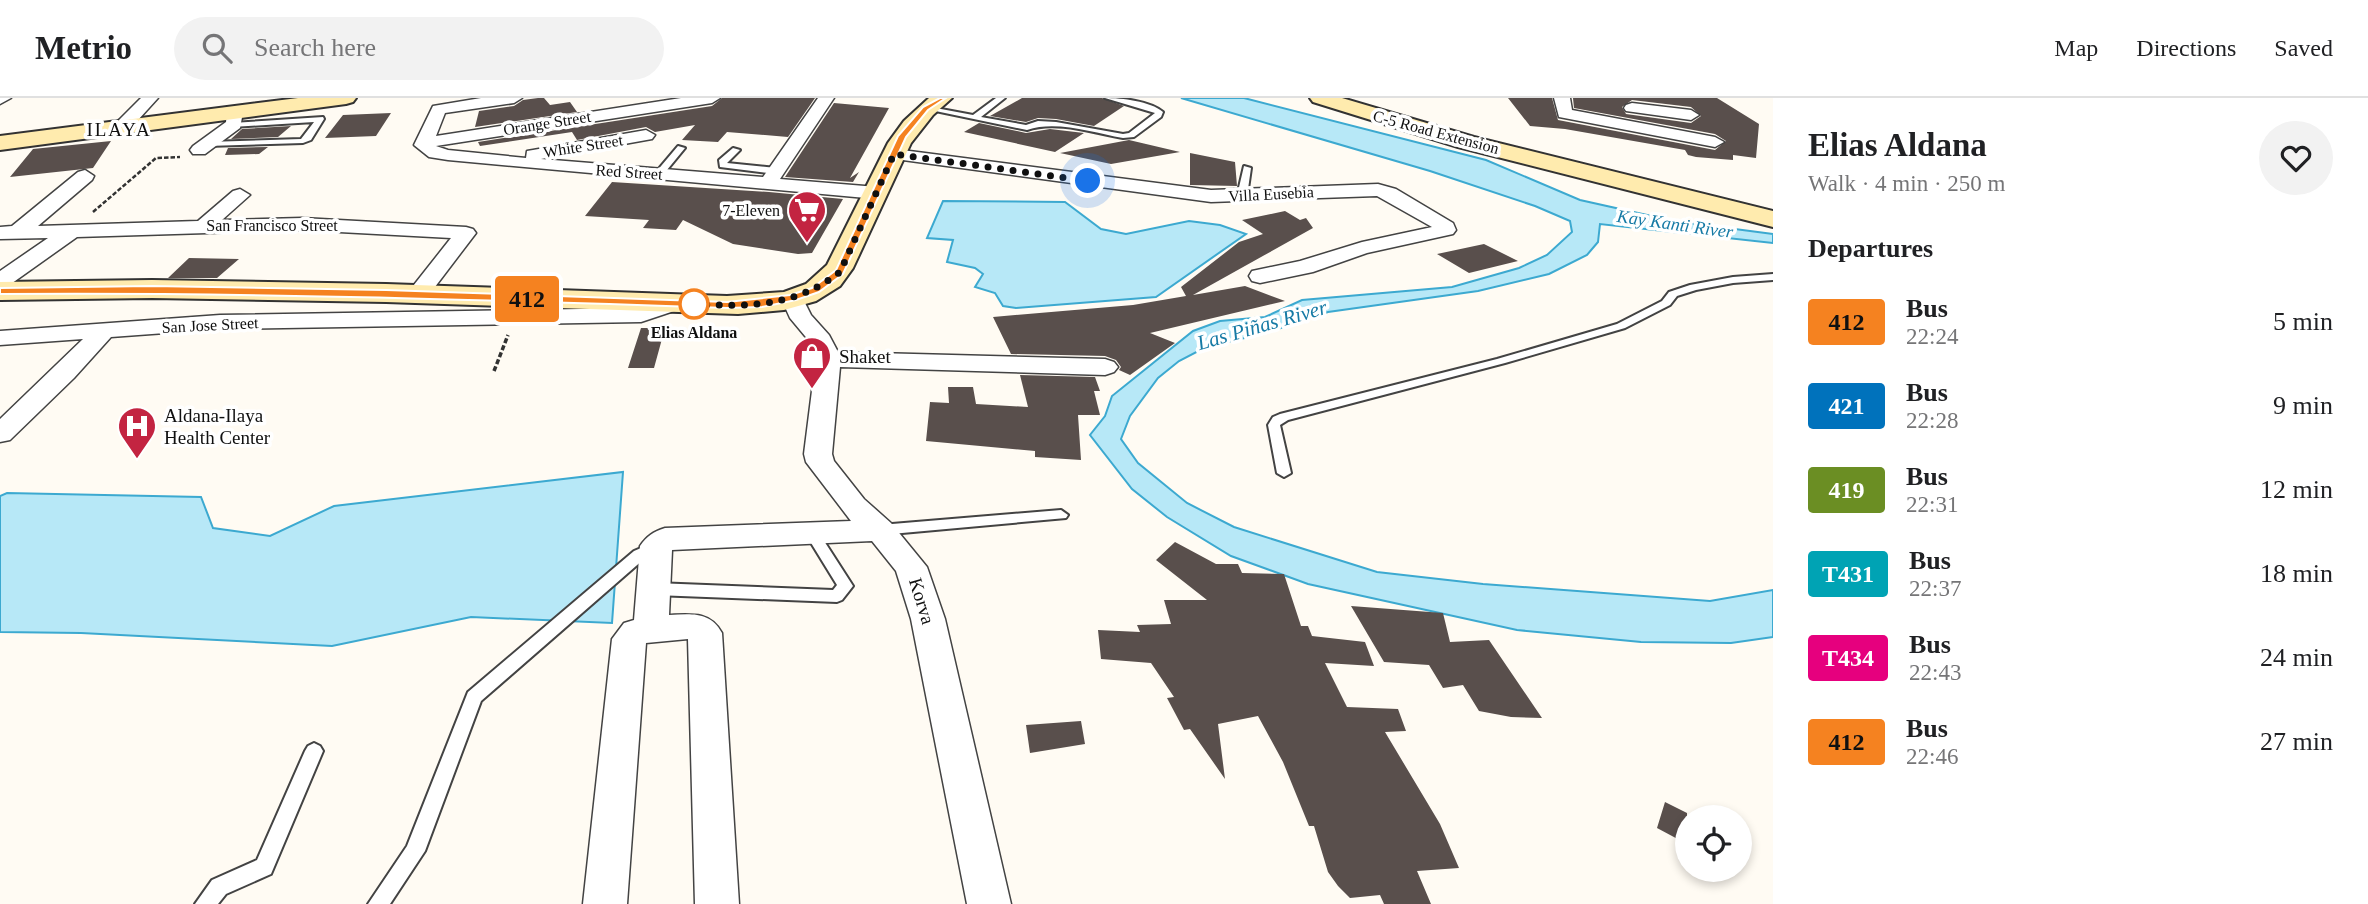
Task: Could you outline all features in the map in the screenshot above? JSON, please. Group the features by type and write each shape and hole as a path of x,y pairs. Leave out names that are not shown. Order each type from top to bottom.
{"main road":[{"path":"0,143 122,127 234,119 346,98"},
{"name":"C-5 Road Extension","path":"1320,98 1442,135 1773,205"},
{"name":"C-5 Road Extension","path":"1343,98 1773,219"},
{"name":"C-5 Road Extension","path":"1368,98 1558,158"},
{"path":"0,291 152,289 424,303 762,303 792,298 816,290 840,272 902,136 934,103"}],"street":[{"path":"122,127 150,98"},
{"path":"424,143 439,109 514,98"},
{"name":"Orange Street","path":"424,143 712,98"},
{"path":"772,177 826,98"},
{"path":"1691,115 1562,99 1563,113 1566,114 1715,142"},
{"path":"203,147 234,119"},
{"name":"White Street","path":"523,162 537,153 646,135"},
{"name":"Red Street","path":"424,143 426,149 435,153 580,170 772,177 877,192"},
{"name":"Villa Eusebia","path":"894,154 1211,196 1242,197 1378,190 1389,193 1446,227 1446,230 1362,247 1305,267 1260,276"},
{"path":"9,233 85,176"},
{"path":"205,225 240,195"},
{"name":"San Francisco Street","path":"9,233 205,225 364,225 466,233 424,303"},
{"path":"0,281 73,230"},
{"path":"792,298 804,321 825,344 828,359 1105,367"},
{"name":"San Jose Street","path":"0,338 103,332 424,303 516,318 641,315 672,304"},
{"path":"0,434 65,373 103,332"},
{"name":"Korva","path":"828,359 818,454 820,462 853,506 880,530 911,567 928,619 989,904"},
{"path":"650,629 655,589 656,546 665,539 880,530"},
{"path":"606,904 629,639 636,632 650,629 696,626 705,633 717,904"}],"lane":[{"path":"974,118 1001,98"},
{"path":"934,103 974,118 1027,128 1038,123 1056,124 1123,136 1131,135 1160,112 1109,98"},
{"path":"203,147 303,141 308,138 320,119 234,119"},
{"path":"659,174 681,148"},
{"path":"736,150 723,165 772,177"},
{"path":"1242,197 1247,168"},
{"path":"1284,473 1274,425 1284,417 1501,361 1621,326 1666,303 1673,294 1695,287 1733,280 1773,277"},
{"path":"880,530 1061,515"},
{"path":"655,589 837,596 845,586 813,533"},
{"path":"378,904 415,851 474,697 639,555 656,546"},
{"path":"205,904 219,887 264,867 314,751"}],"path":[{"path":"73,230 156,158 191,157 203,147"},
{"path":"494,371 516,318"}],"water":[{"path":"1181,98 1244,98 1486,160 1580,200 1674,221 1773,234 1773,243 1600,224 1598,242 1587,255 1549,274 1478,291 1328,312 1266,333 1206,347 1179,361 1158,378 1130,416 1121,439 1138,463 1187,503 1234,527 1377,572 1483,584 1710,601 1773,590 1773,637 1731,643 1641,642 1517,630 1308,584 1231,556 1167,517 1132,489 1090,435 1105,416 1112,396 1193,331 1220,321 1265,317 1302,300 1452,287 1519,268 1547,255 1572,232 1570,221 1535,206 1430,171"},
{"path":"943,201 1065,202 1101,229 1126,234 1189,221 1220,225 1246,234 1156,297 1016,308 1003,306 995,293 975,287 983,274 975,268 947,262 953,240 927,238"},
{"path":"623,472 612,623 471,617 332,646 81,633 0,632 0,496 7,493 201,497 213,528 270,536 334,506"}],"building":[{"path":"544,98 550,105 570,102 577,112 475,127 479,111 514,106 523,100"},
{"path":"722,98 815,98 788,137 727,132 718,142 682,140 695,125 655,132 646,127 577,140 572,132 480,146 478,142 712,106"},
{"path":"1022,98 1102,98 1124,106 1094,126 1056,119 1038,118 1026,122 990,116"},
{"path":"1508,98 1552,98 1558,120 1715,150 1726,141 1715,134 1574,108 1573,98 1717,98 1759,124 1756,158 1733,155 1733,160 1696,157 1688,155 1685,150 1565,129 1530,126","holes":["1632,100 1691,107 1701,116 1691,123 1626,114 1622,107"]},
{"path":"834,103 889,108 850,178 859,172 853,182 785,177"},
{"path":"391,113 376,136 325,138 343,115"},
{"path":"979,123 1026,133 1050,129 1084,133 1055,152 964,132"},
{"path":"291,126 278,137 231,139 242,129"},
{"path":"1129,140 1180,152 1111,164 1060,153"},
{"path":"111,141 93,168 10,177 33,149"},
{"path":"268,147 259,154 225,155 228,148"},
{"path":"1190,153 1235,162 1237,186 1190,185"},
{"path":"612,182 843,199 812,253 798,254 733,244 683,220 676,230 643,228 649,220 585,216"},
{"path":"1285,211 1300,220 1306,218 1313,228 1193,295 1245,286 1285,301 1150,333 1175,343 1130,375 1119,370 1121,367 1116,360 1105,356 1011,354 993,317 1133,305 1186,296 1181,287 1239,242 1263,234 1242,220"},
{"path":"1484,244 1518,261 1469,273 1437,254"},
{"path":"189,258 239,259 217,278 168,278"},
{"path":"641,328 665,328 654,368 628,368"},
{"path":"1020,375 1095,377 1100,391 1094,391 1100,415 1078,415 1081,460 1035,457 1035,451 926,441 930,402 949,403 948,387 973,387 976,404 1028,407"},
{"path":"1175,542 1216,564 1238,564 1242,573 1284,574 1301,626 1308,626 1312,636 1365,642 1374,666 1325,663 1347,707 1398,709 1406,731 1385,732 1440,824 1459,868 1417,871 1431,904 1384,904 1380,895 1350,898 1338,886 1328,872 1314,826 1309,826 1283,762 1258,716 1218,724 1225,779 1190,729 1184,730 1167,698 1174,697 1151,663 1101,659 1098,630 1140,632 1137,625 1171,624 1164,600 1207,600 1156,560"},
{"path":"1351,606 1443,613 1450,642 1489,640 1542,718 1511,717 1479,711 1463,685 1443,688 1429,665 1384,662"},
{"path":"1081,721 1085,744 1030,753 1026,725"},
{"path":"1665,802 1675,807 1675,838 1657,828"}],"bus line":[{"name":"412","path":"0,291 152,289 386,293 727,305 792,298 816,290 840,272 902,136 925,108 942,98"}],"place":[{"name":"7-Eleven","path":"807,244"},
{"name":"Elias Aldana","path":"694,304"},
{"name":"Shaket","path":"812,390"},
{"name":"Aldana-Ilaya Health Center","path":"137,460"}],"district":[{"name":"ILAYA","path":"119,129"}],"route":[{"path":"694,304 762,303 792,298 816,290 840,272 894,154 1088,181"}],"water label":[{"name":"Kay Kanti River","path":"1675,224"},
{"name":"Las Piñas River","path":"1262,325"}]}
